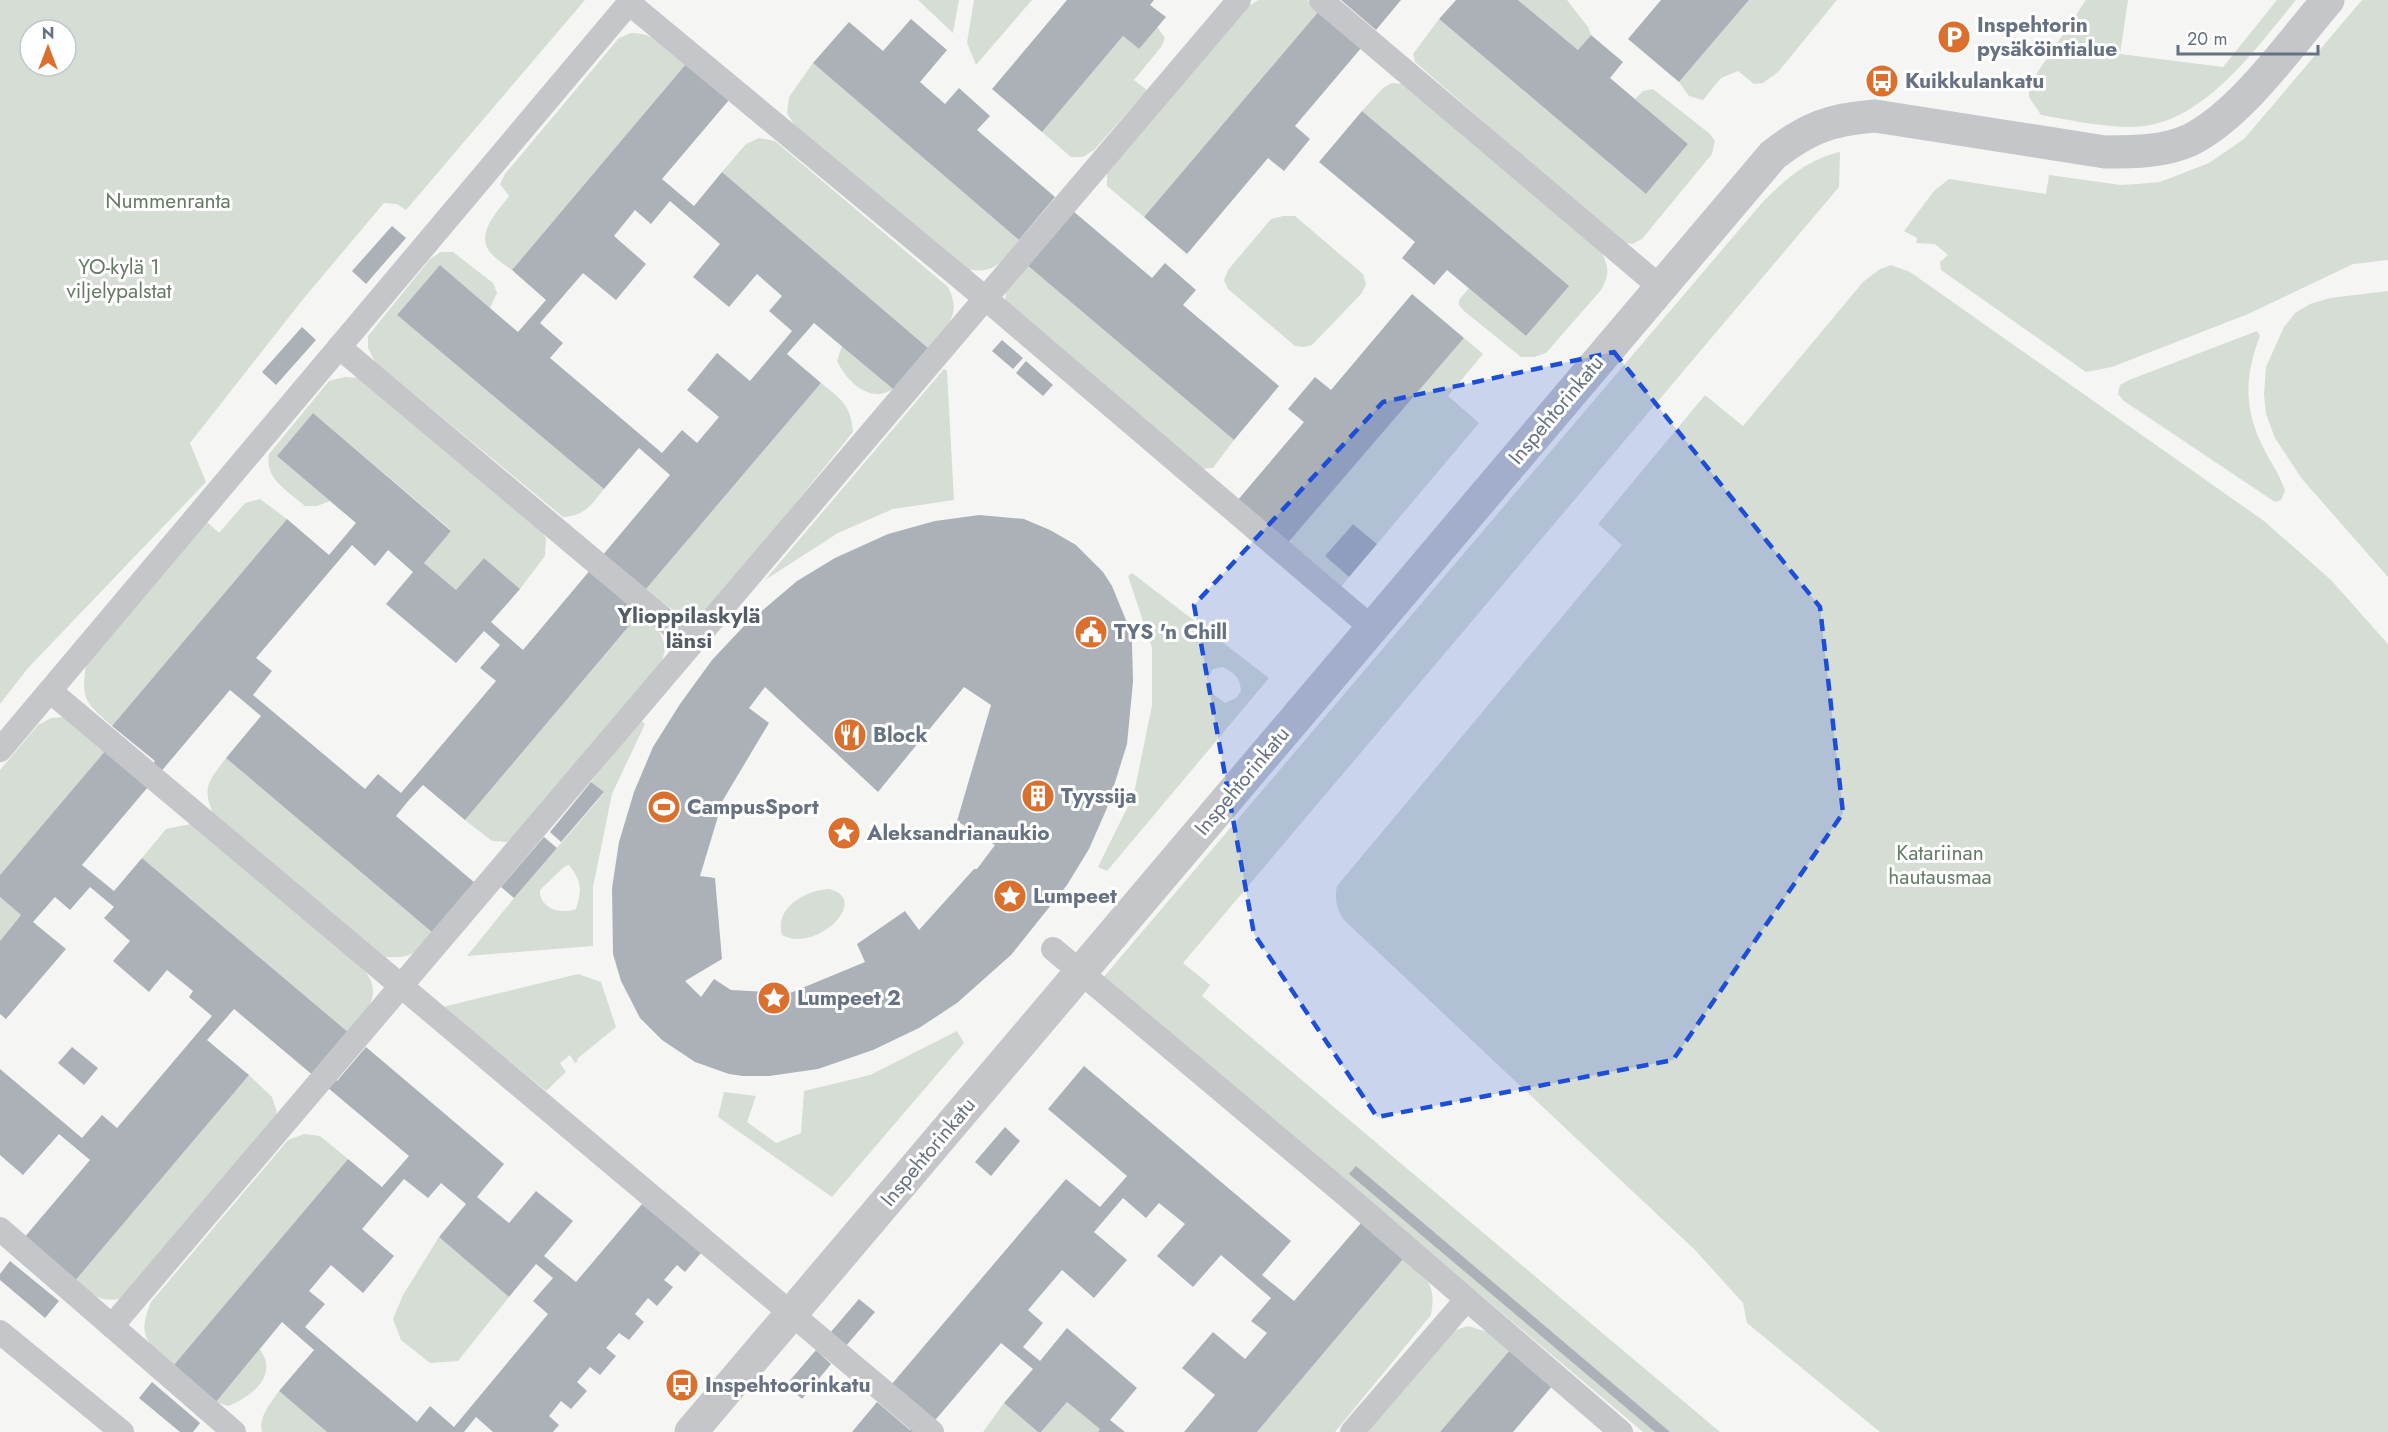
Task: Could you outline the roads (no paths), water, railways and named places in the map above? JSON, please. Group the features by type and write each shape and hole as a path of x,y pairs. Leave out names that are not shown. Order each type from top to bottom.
{"street":[{"name":"Inspehtorinkatu","path":"692,1432 1773,154 1814,127 1832,121 1875,116 2105,152 2133,152 2164,148 2189,141 2210,128 2234,108 2254,88 2328,0"}],"lane":[{"path":"112,1326 1239,0"},
{"path":"1321,0 1660,287"},
{"path":"0,750 630,2 985,298 1372,628"},
{"path":"339,347 692,643"},
{"path":"50,691 932,1432"},
{"path":"1053,949 1338,1188 1621,1432"},
{"path":"0,1229 234,1432"},
{"path":"1352,1432 1466,1300"},
{"path":"0,1332 122,1432"}],"place":[{"name":"Inspehtorin pysäköintialue","path":"1954,37"},
{"name":"Kuikkulankatu","path":"1882,81"},
{"name":"TYS 'n Chill","path":"1091,632"},
{"name":"Block","path":"850,735"},
{"name":"Tyyssija","path":"1038,796"},
{"name":"CampusSport","path":"664,807"},
{"name":"Aleksandrianaukio","path":"844,833"},
{"name":"Lumpeet","path":"1010,896"},
{"name":"Lumpeet 2","path":"774,998"},
{"name":"Inspehtoorinkatu","path":"682,1385"}],"district":[{"name":"Ylioppilaskylä länsi","path":"689,628"}],"park label":[{"name":"Nummenranta","path":"168,201"},
{"name":"YO-kylä 1 viljelypalstat","path":"119,279"},
{"name":"Katariinan hautausmaa","path":"1940,865"}]}
